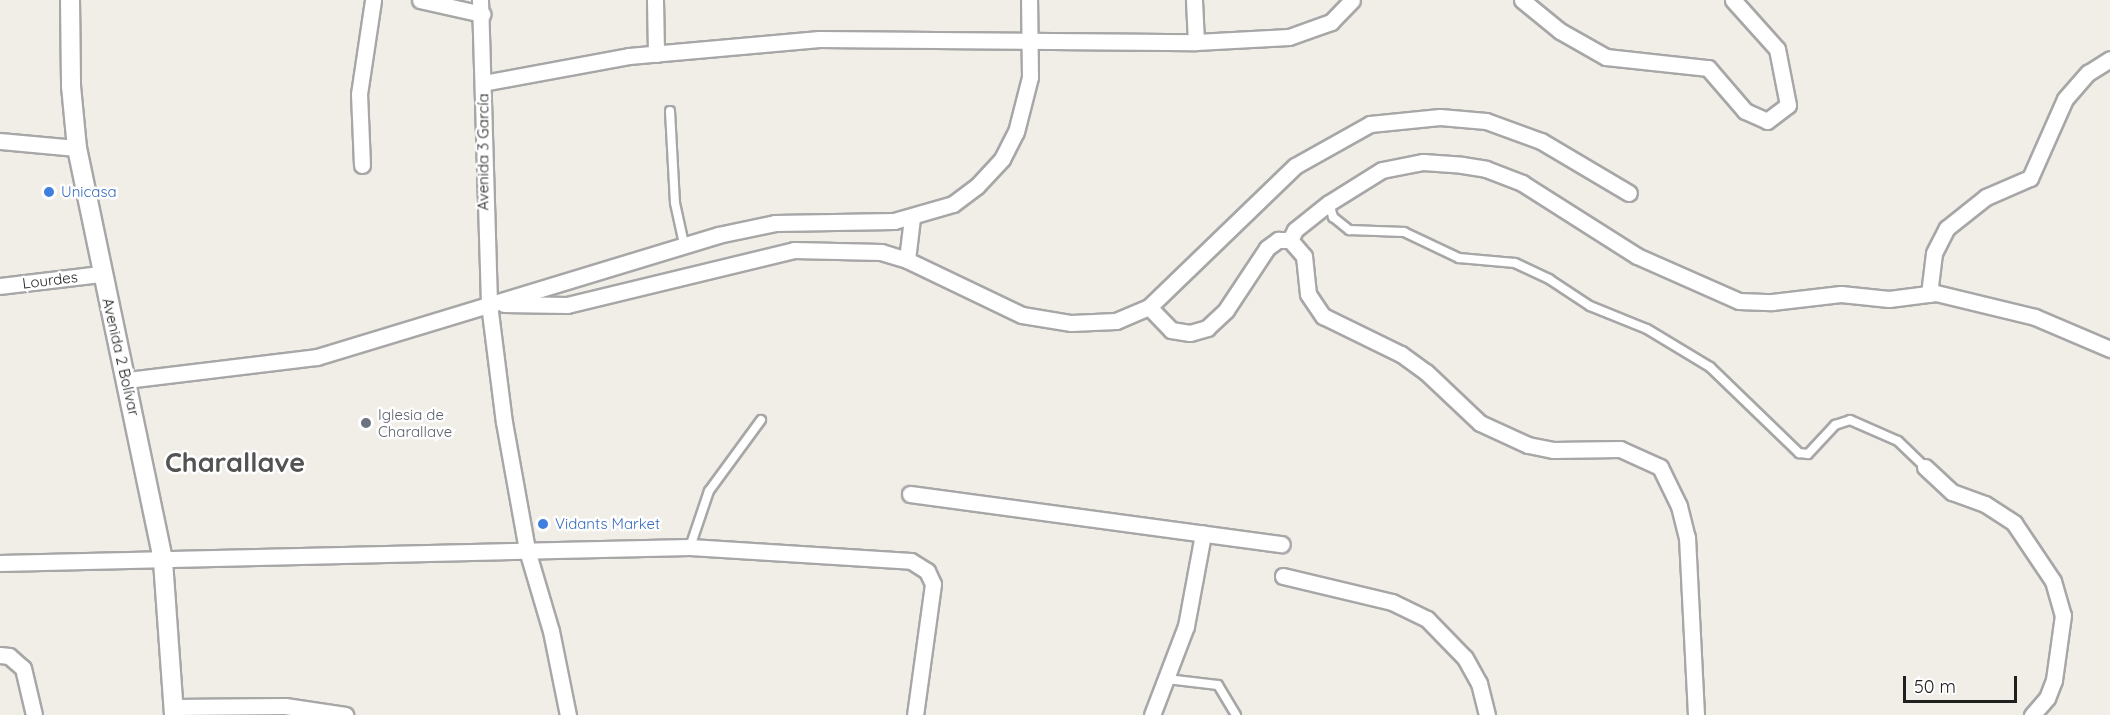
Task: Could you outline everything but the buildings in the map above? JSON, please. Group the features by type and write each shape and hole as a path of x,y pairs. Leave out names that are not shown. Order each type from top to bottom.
{"street":[{"name":"Avenida 2 Bolívar","path":"70,0 71,86 77,148 101,274 127,380 163,561 174,711"},
{"path":"362,165 359,94 373,0"},
{"path":"420,0 481,7"},
{"path":"655,0 656,54"},
{"path":"127,380 317,357 684,244 775,223 912,218 953,204 977,186 1002,159 1016,132 1030,77 1029,0"},
{"path":"1194,0 1196,42"},
{"path":"483,83 656,54 819,39 1031,43 1196,42 1289,37 1331,22 1352,0"},
{"path":"1522,0 1560,31 1606,57 1708,68 1745,111 1767,121 1788,105 1777,49 1733,0"},
{"name":"Avenida 3 García","path":"481,7 483,212 489,304 504,422 527,550 551,631 568,715"},
{"path":"1929,294 1934,253 1947,228 1986,197 2030,178 2064,99 2088,73 2110,59"},
{"path":"489,304 567,305 794,250 881,252 907,260 1022,315 1071,322 1116,321 1149,307 1295,166 1370,124 1440,117 1486,121 1542,141 1629,193"},
{"path":"0,141 77,148"},
{"path":"1290,240 1295,230 1329,203 1371,175 1394,166 1423,162 1462,165 1486,169 1522,183 1637,256 1739,301 1772,302 1841,294 1889,299 1929,294 2035,317 2110,349"},
{"path":"907,260 912,218"},
{"path":"1149,307 1171,330 1190,333 1207,328 1226,310 1267,248 1278,240 1290,240 1304,256 1308,294 1323,316 1401,354 1426,372 1480,423 1528,445 1559,450 1620,449 1660,467 1679,506 1687,537 1696,715"},
{"name":"Lourdes","path":"0,286 101,274"},
{"path":"1925,467 1952,492 1984,504 2014,524 2053,581 2063,615 2055,669 2047,698 2032,715"},
{"path":"910,494 1282,544"},
{"path":"1152,715 1189,615 1203,534"},
{"path":"0,563 690,547 911,561 923,566 931,576 933,591 915,715"},
{"path":"1283,576 1392,602 1427,619 1465,658 1484,697 1487,715"},
{"path":"0,655 9,656 23,668 34,715"},
{"path":"174,711 285,706 345,715"}],"lane":[{"path":"670,111 675,203 684,244"},
{"path":"1329,203 1333,218 1349,230 1404,232 1459,258 1515,263 1550,279 1579,301 1647,329 1710,367 1799,453 1808,454 1835,425 1850,420 1898,441 1925,467"},
{"path":"690,547 709,490 761,420"},
{"path":"1167,679 1218,685 1236,715"}],"place":[{"name":"Unicasa","path":"49,192"},
{"name":"Iglesia de Charallave","path":"366,423"},
{"name":"Vidants Market","path":"543,524"}],"district":[{"name":"Charallave","path":"235,463"}]}
